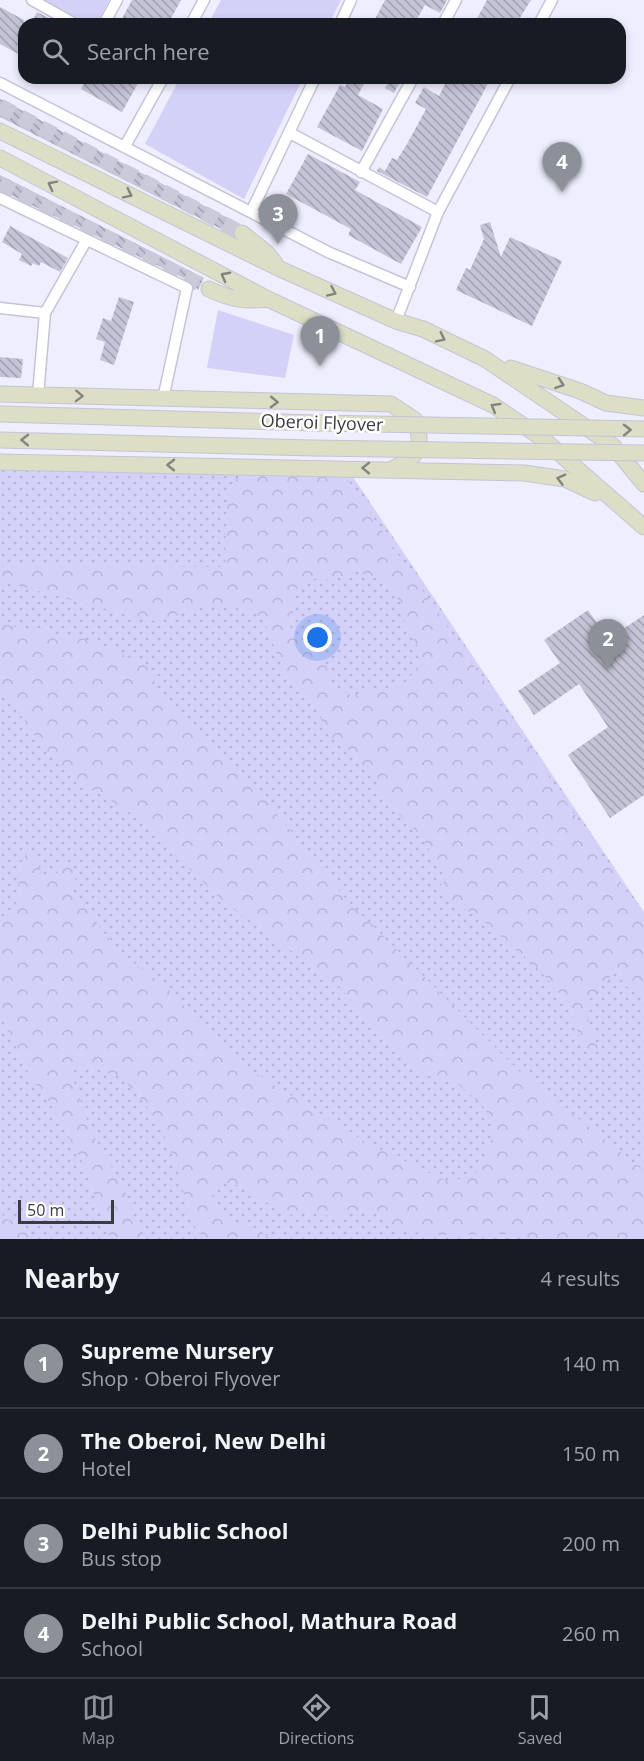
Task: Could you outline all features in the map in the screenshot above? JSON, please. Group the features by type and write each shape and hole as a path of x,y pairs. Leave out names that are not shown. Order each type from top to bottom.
{"main road":[{"path":"0,131 278,268 396,321 423,329 485,359 580,391 606,403 644,408"},
{"path":"0,158 268,299 493,405 543,439 644,527"},
{"path":"242,233 267,253 278,268"},
{"path":"209,289 225,297 248,302 268,299"},
{"path":"485,359 612,445 644,484"},
{"path":"0,394 391,404 415,420 421,444 415,456 393,469"},
{"name":"Oberoi Flyover","path":"0,414 644,429"},
{"name":"Oberoi Flyover","path":"0,440 434,452 644,453"},
{"path":"0,462 393,469 552,476 579,484 614,503"}],"street":[{"path":"32,0 64,18"},
{"path":"107,18 117,0"},
{"path":"195,18 204,0"},
{"path":"343,18 351,0"},
{"path":"446,18 456,0"},
{"path":"542,18 552,0"},
{"path":"0,83 328,252 410,287"},
{"path":"125,146 160,84"},
{"path":"250,212 312,84"},
{"path":"361,172 410,84"},
{"path":"396,321 438,212 507,84"},
{"path":"290,133 438,212"},
{"path":"0,198 86,242 187,288 163,399"},
{"path":"38,395 45,313 86,242"},
{"path":"0,308 45,313"}],"green space":[{"path":"42,0 109,0 100,18 78,18"},
{"path":"221,0 341,0 332,18 211,18"},
{"path":"177,84 300,84 244,199 145,144"},
{"path":"218,310 294,335 285,378 207,368"},
{"path":"0,470 349,471 644,912 644,1239 0,1239"},
{"path":"255,475 345,476 644,917 644,996 622,984 621,977 614,972 590,999 585,1010 599,1051 590,1050 581,1044 570,1012 562,998 532,963 487,924 441,893 438,888 446,880 422,837 383,798 376,779 343,744 324,732 318,705 283,670 264,620 251,611 225,606 199,606 179,615 151,621 0,581 0,568 7,564 225,567 227,490 237,478","holes":["354,571 382,580 402,604 405,625 417,645 419,666 403,685 351,695 336,688 330,679 322,650 311,643 304,647 290,632 295,590 302,586 307,577 331,579"]},
{"path":"0,624 85,639 149,666 159,694 269,804 345,898 519,1071 644,1171 644,1239 533,1239 510,1234 436,1235 397,1230 376,1214 351,1207 342,1218 308,1212 288,1215 235,1184 220,1182 212,1192 224,1216 251,1230 280,1239 205,1239 191,1218 170,1148 148,1108 139,1096 117,1076 82,1068 71,1072 90,1129 124,1189 143,1239 110,1239 83,1163 45,1094 31,1078 0,1015 0,918 15,908 22,858 30,852 42,873 54,878 61,866 61,859 68,861 77,875 70,891 79,896 101,929 123,955 164,985 236,1061 367,1143 444,1180 474,1178 491,1143 494,1122 481,1104 458,1084 428,1076 399,1057 337,984 224,902 132,814 78,780 39,745 32,730 0,689"},
{"path":"0,1210 5,1219 24,1224 32,1239 0,1239"}],"building":[{"path":"132,0 181,0 171,18 122,18"},
{"path":"385,0 447,0 440,13 425,5 417,18 376,18"},
{"path":"487,0 531,0 520,18 477,18"},
{"path":"0,7 20,18 18,18 18,54 0,44"},
{"path":"37,12 48,18 34,18"},
{"path":"84,84 138,84 122,112 81,89"},
{"path":"347,84 364,84 358,95 383,109 362,151 317,127 340,85 345,87"},
{"path":"387,84 399,84 394,93 385,88"},
{"path":"445,84 488,84 427,197 377,171 379,167 385,171 392,158 397,160 407,144 426,109 415,103 424,87 439,96"},
{"path":"0,99 239,224 234,227 233,235 0,117"},
{"path":"308,154 360,182 355,190 422,227 401,264 348,235 351,229 286,194"},
{"path":"0,175 204,278 198,290 190,281 0,190"},
{"path":"490,222 501,257 510,237 562,261 532,326 456,290 466,268 470,270 484,239 480,225"},
{"path":"10,226 68,258 60,272 41,262 39,266 33,263 31,266 19,260 22,254 2,242"},
{"path":"119,297 134,302 114,365 100,360 105,342 96,339 103,318 111,321"},
{"path":"0,357 23,359 21,378 0,377"},
{"path":"588,610 608,639 644,615 644,795 610,818 568,755 608,727 579,684 534,715 518,691 560,663 544,640"}],"tunnel":[{"path":"0,106 242,233"},
{"path":"0,184 209,289"}],"place":[{"name":"Delhi Public School, Mathura Road","path":"562,192"},
{"name":"Delhi Public School","path":"278,244"},
{"name":"Supreme Nursery","path":"320,366"},
{"name":"The Oberoi, New Delhi","path":"608,669"}]}
